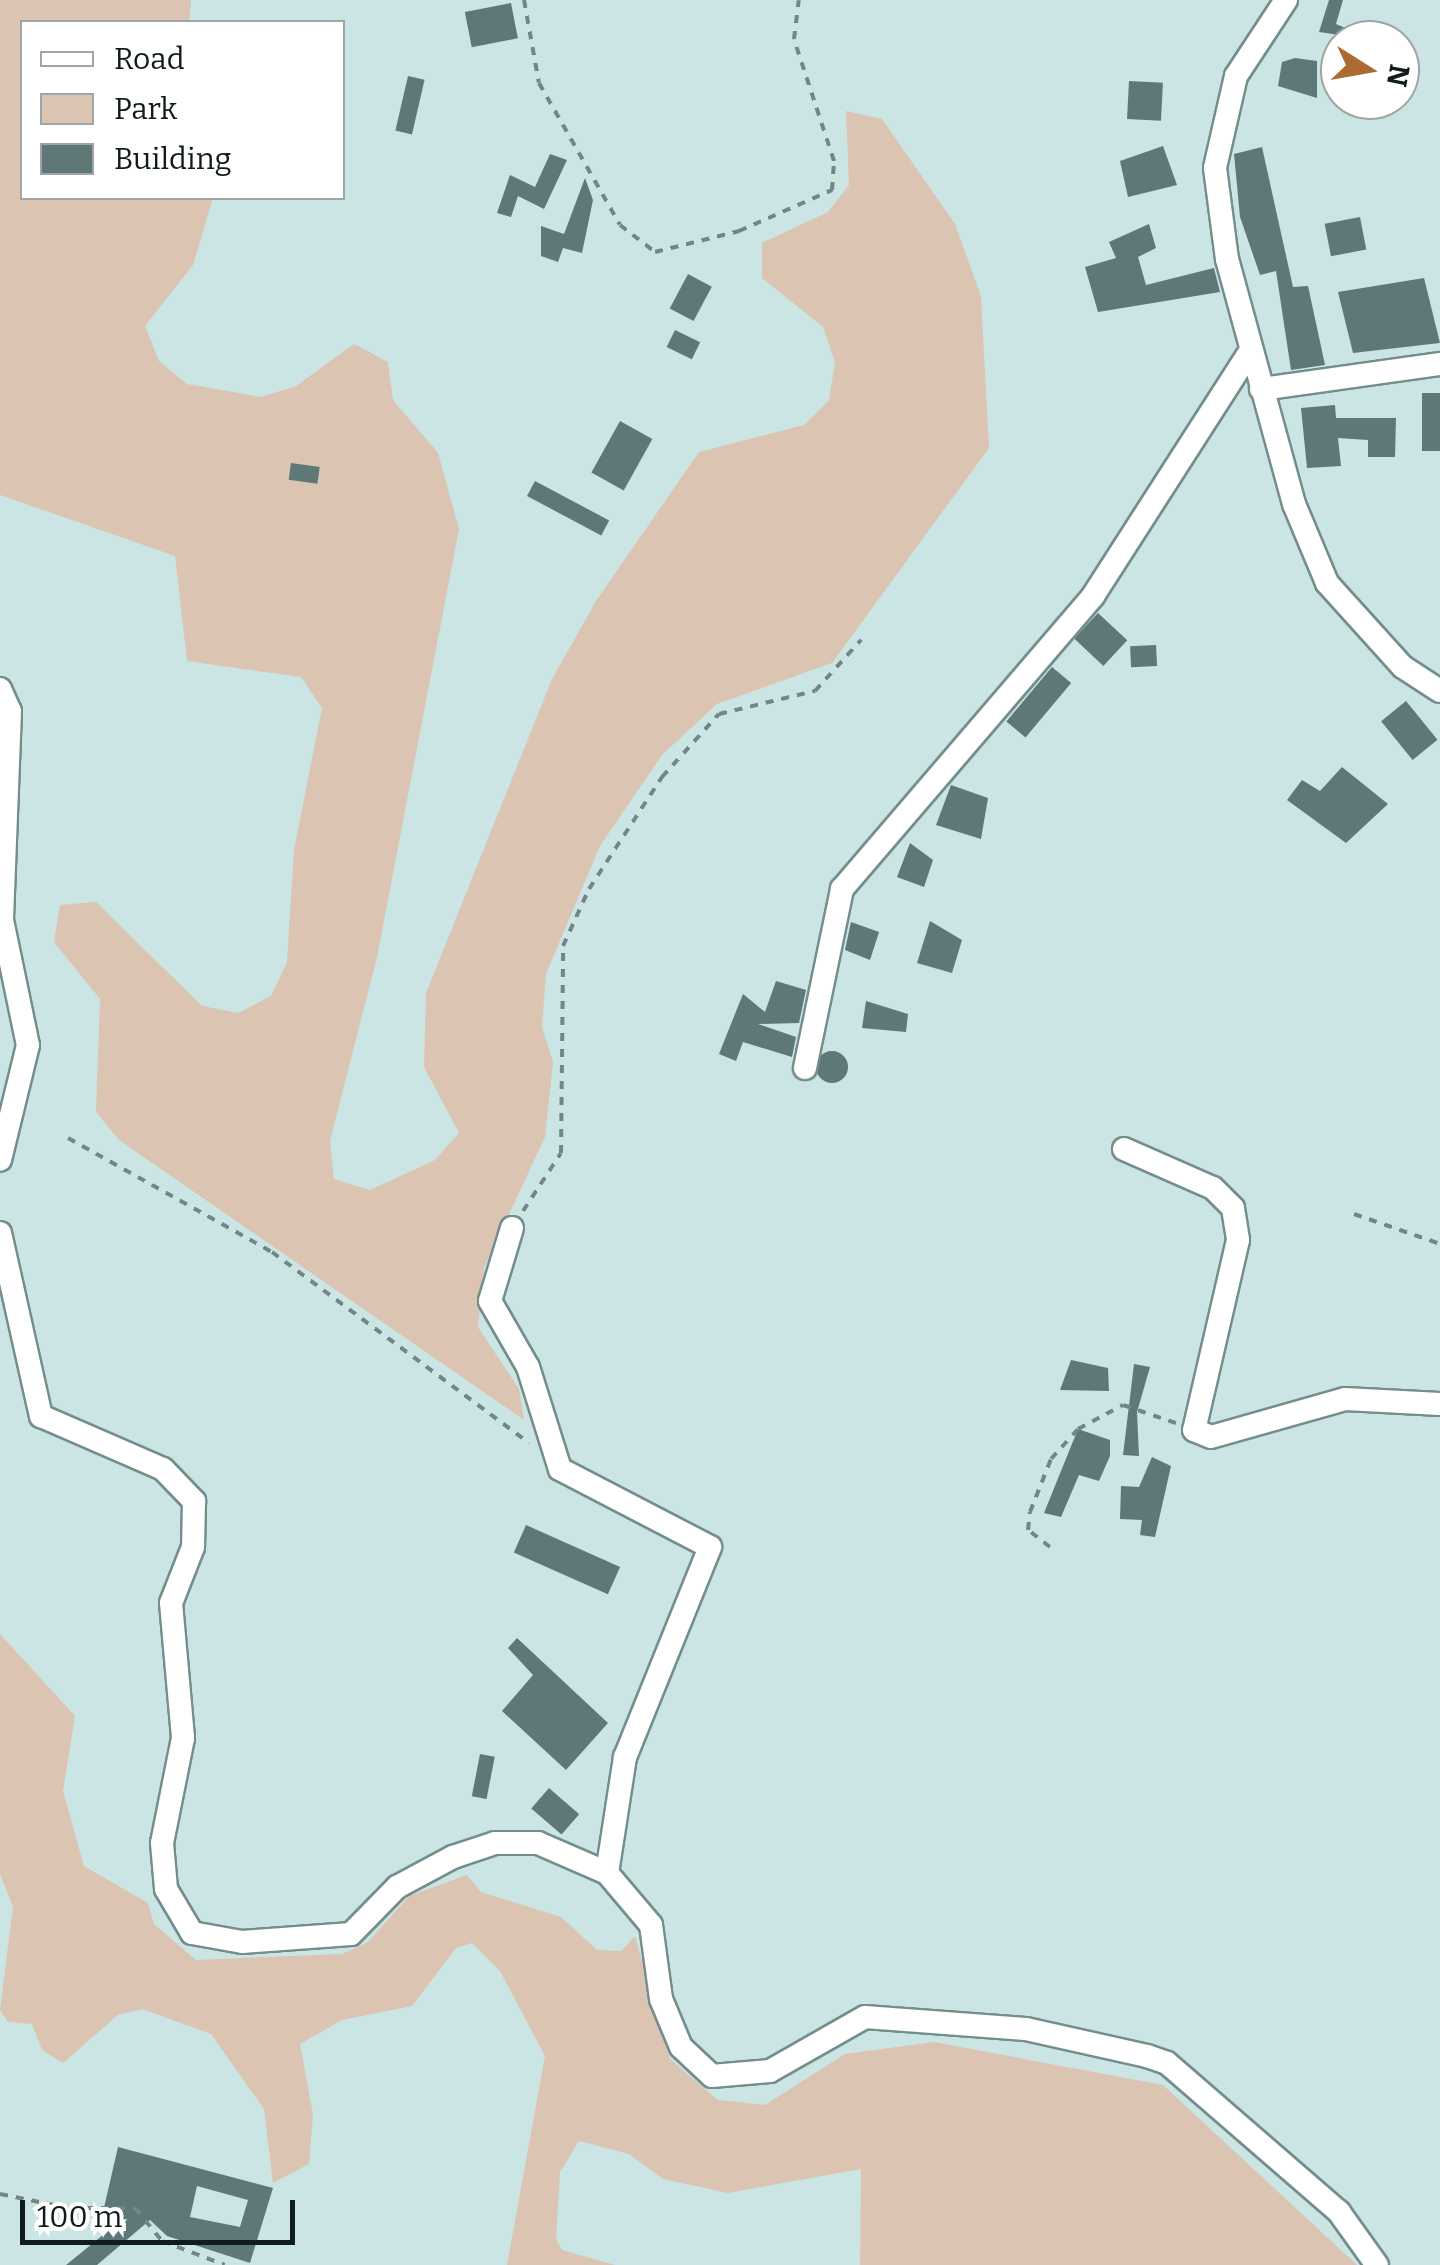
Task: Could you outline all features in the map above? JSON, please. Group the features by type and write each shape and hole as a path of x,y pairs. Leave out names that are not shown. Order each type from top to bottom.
{"street":[{"path":"1286,0 1236,76 1215,168 1250,352 1327,583 1403,667 1440,691"},
{"path":"805,1068 842,889 1093,596 1250,352"},
{"path":"1261,389 1440,364"},
{"path":"0,689 10,711 2,920 28,1045 0,1160"},
{"path":"1124,1148 1213,1188 1233,1208 1238,1240 1194,1430 1210,1436 1345,1399 1440,1404"},
{"path":"512,1228 490,1302 528,1367 560,1469 710,1547 630,1741 608,1872"},
{"path":"0,1233 41,1416 163,1468 194,1501 195,1535 170,1620 183,1738 162,1844 178,1921 208,1940 351,1934 397,1887 496,1843 538,1844 608,1872 651,1924 668,2015 681,2047 712,2076 770,2071 865,2016 1026,2029 1146,2056 1167,2063 1339,2212 1376,2265"}],"path":[{"path":"524,0 540,83 620,225 655,252 739,231 832,190 834,162 794,40 799,0"},
{"path":"512,1228 560,1153 563,946 588,889 662,777 718,714 815,691 861,640"},
{"path":"68,1138 272,1252 560,1469"},
{"path":"1354,1214 1440,1244"},
{"path":"1050,1546 1028,1530 1030,1512 1050,1459 1102,1410 1143,1409 1194,1430"},
{"path":"0,2194 69,2208 135,2208 162,2241 225,2265"}],"green space":[{"path":"0,0 191,0 189,20 20,20 20,200 212,200 193,265 145,326 159,361 187,384 261,397 296,386 354,344 388,362 393,400 438,453 459,529 377,957 330,1141 334,1179 370,1190 435,1160 459,1133 424,1067 426,993 552,679 596,601 699,452 804,425 829,400 835,362 823,327 762,278 762,243 828,212 849,185 846,111 882,119 955,224 981,296 989,448 832,663 717,704 662,755 600,846 546,974 542,1027 553,1062 545,1137 484,1268 478,1327 519,1389 524,1420 119,1140 96,1112 100,999 54,942 60,905 96,902 202,1006 238,1013 271,996 287,962 294,850 322,708 301,677 187,661 175,556 0,495"},
{"path":"0,1634 75,1716 63,1791 84,1866 148,1903 154,1924 196,1960 342,1954 368,1942 409,1896 467,1875 481,1892 561,1917 597,1950 621,1951 635,1936 670,2059 718,2100 765,2105 845,2054 934,2042 1163,2085 1357,2265 860,2265 861,2169 728,2193 663,2179 629,2154 579,2141 560,2172 556,2239 562,2250 615,2265 507,2265 545,2056 500,1971 472,1943 456,1948 412,2006 342,2020 300,2044 313,2114 309,2164 273,2183 264,2109 211,2034 142,2009 118,2015 63,2063 42,2050 32,2024 8,2022 0,2010 13,1907 0,1874"}],"building":[{"path":"1329,0 1343,0 1337,20 1323,20"},
{"path":"511,3 518,38 472,47 465,12"},
{"path":"1295,58 1317,61 1317,98 1278,86 1282,62"},
{"path":"408,76 425,80 412,134 395,131"},
{"path":"1129,81 1163,83 1161,121 1127,119"},
{"path":"1163,146 1177,185 1128,197 1120,161"},
{"path":"1262,147 1293,287 1308,286 1325,365 1291,370 1276,271 1260,275 1240,217 1234,154"},
{"path":"550,154 567,160 544,209 518,196 511,217 497,213 510,175 535,187"},
{"path":"585,178 593,200 582,253 563,248 558,262 541,256 541,226 564,234"},
{"path":"1360,217 1366,249 1331,256 1325,224"},
{"path":"1149,224 1156,248 1138,257 1146,285 1214,268 1220,292 1098,312 1085,267 1116,258 1109,242"},
{"path":"688,274 712,287 694,321 670,308"},
{"path":"1424,278 1440,343 1353,353 1338,292"},
{"path":"675,330 700,342 692,359 667,347"},
{"path":"1422,393 1440,393 1440,451 1422,451"},
{"path":"1335,405 1336,418 1396,418 1395,457 1368,457 1368,440 1338,438 1341,466 1307,468 1301,408"},
{"path":"620,421 652,439 624,491 591,473"},
{"path":"291,463 320,467 317,484 289,480"},
{"path":"535,481 609,520 601,535 527,496"},
{"path":"1098,613 1127,640 1103,666 1074,639"},
{"path":"1156,645 1157,666 1131,667 1130,646"},
{"path":"1052,667 1071,683 1026,737 1006,721"},
{"path":"1406,701 1437,740 1413,760 1381,721"},
{"path":"1342,767 1388,804 1346,843 1287,800 1302,780 1320,791"},
{"path":"951,785 988,798 981,839 936,825"},
{"path":"910,843 933,860 924,887 897,877"},
{"path":"930,921 962,940 952,973 917,963"},
{"path":"851,922 879,932 870,960 845,950"},
{"path":"776,981 806,990 799,1023 758,1024 796,1037 792,1057 743,1042 736,1061 719,1054 743,994 765,1012"},
{"path":"866,1001 908,1014 906,1032 862,1028"},
{"path":"832,1051 843,1056 848,1067 843,1078 832,1083 821,1078 816,1067 821,1056"},
{"path":"1071,1360 1108,1368 1109,1391 1060,1390"},
{"path":"1134,1364 1150,1367 1137,1412 1139,1456 1123,1455"},
{"path":"1078,1429 1110,1440 1110,1456 1099,1481 1079,1475 1061,1517 1044,1513"},
{"path":"1152,1457 1171,1466 1155,1537 1140,1535 1142,1520 1120,1519 1121,1486 1139,1487"},
{"path":"526,1525 620,1567 608,1594 514,1552"},
{"path":"517,1638 608,1723 566,1770 502,1711 533,1675 508,1648"},
{"path":"480,1754 495,1757 487,1799 472,1796"},
{"path":"549,1788 579,1814 561,1835 531,1808"},
{"path":"118,2147 273,2188 250,2263 167,2236 150,2220 97,2265 66,2265 114,2226 103,2212","holes":["197,2186 248,2200 240,2227 190,2217"]}]}
